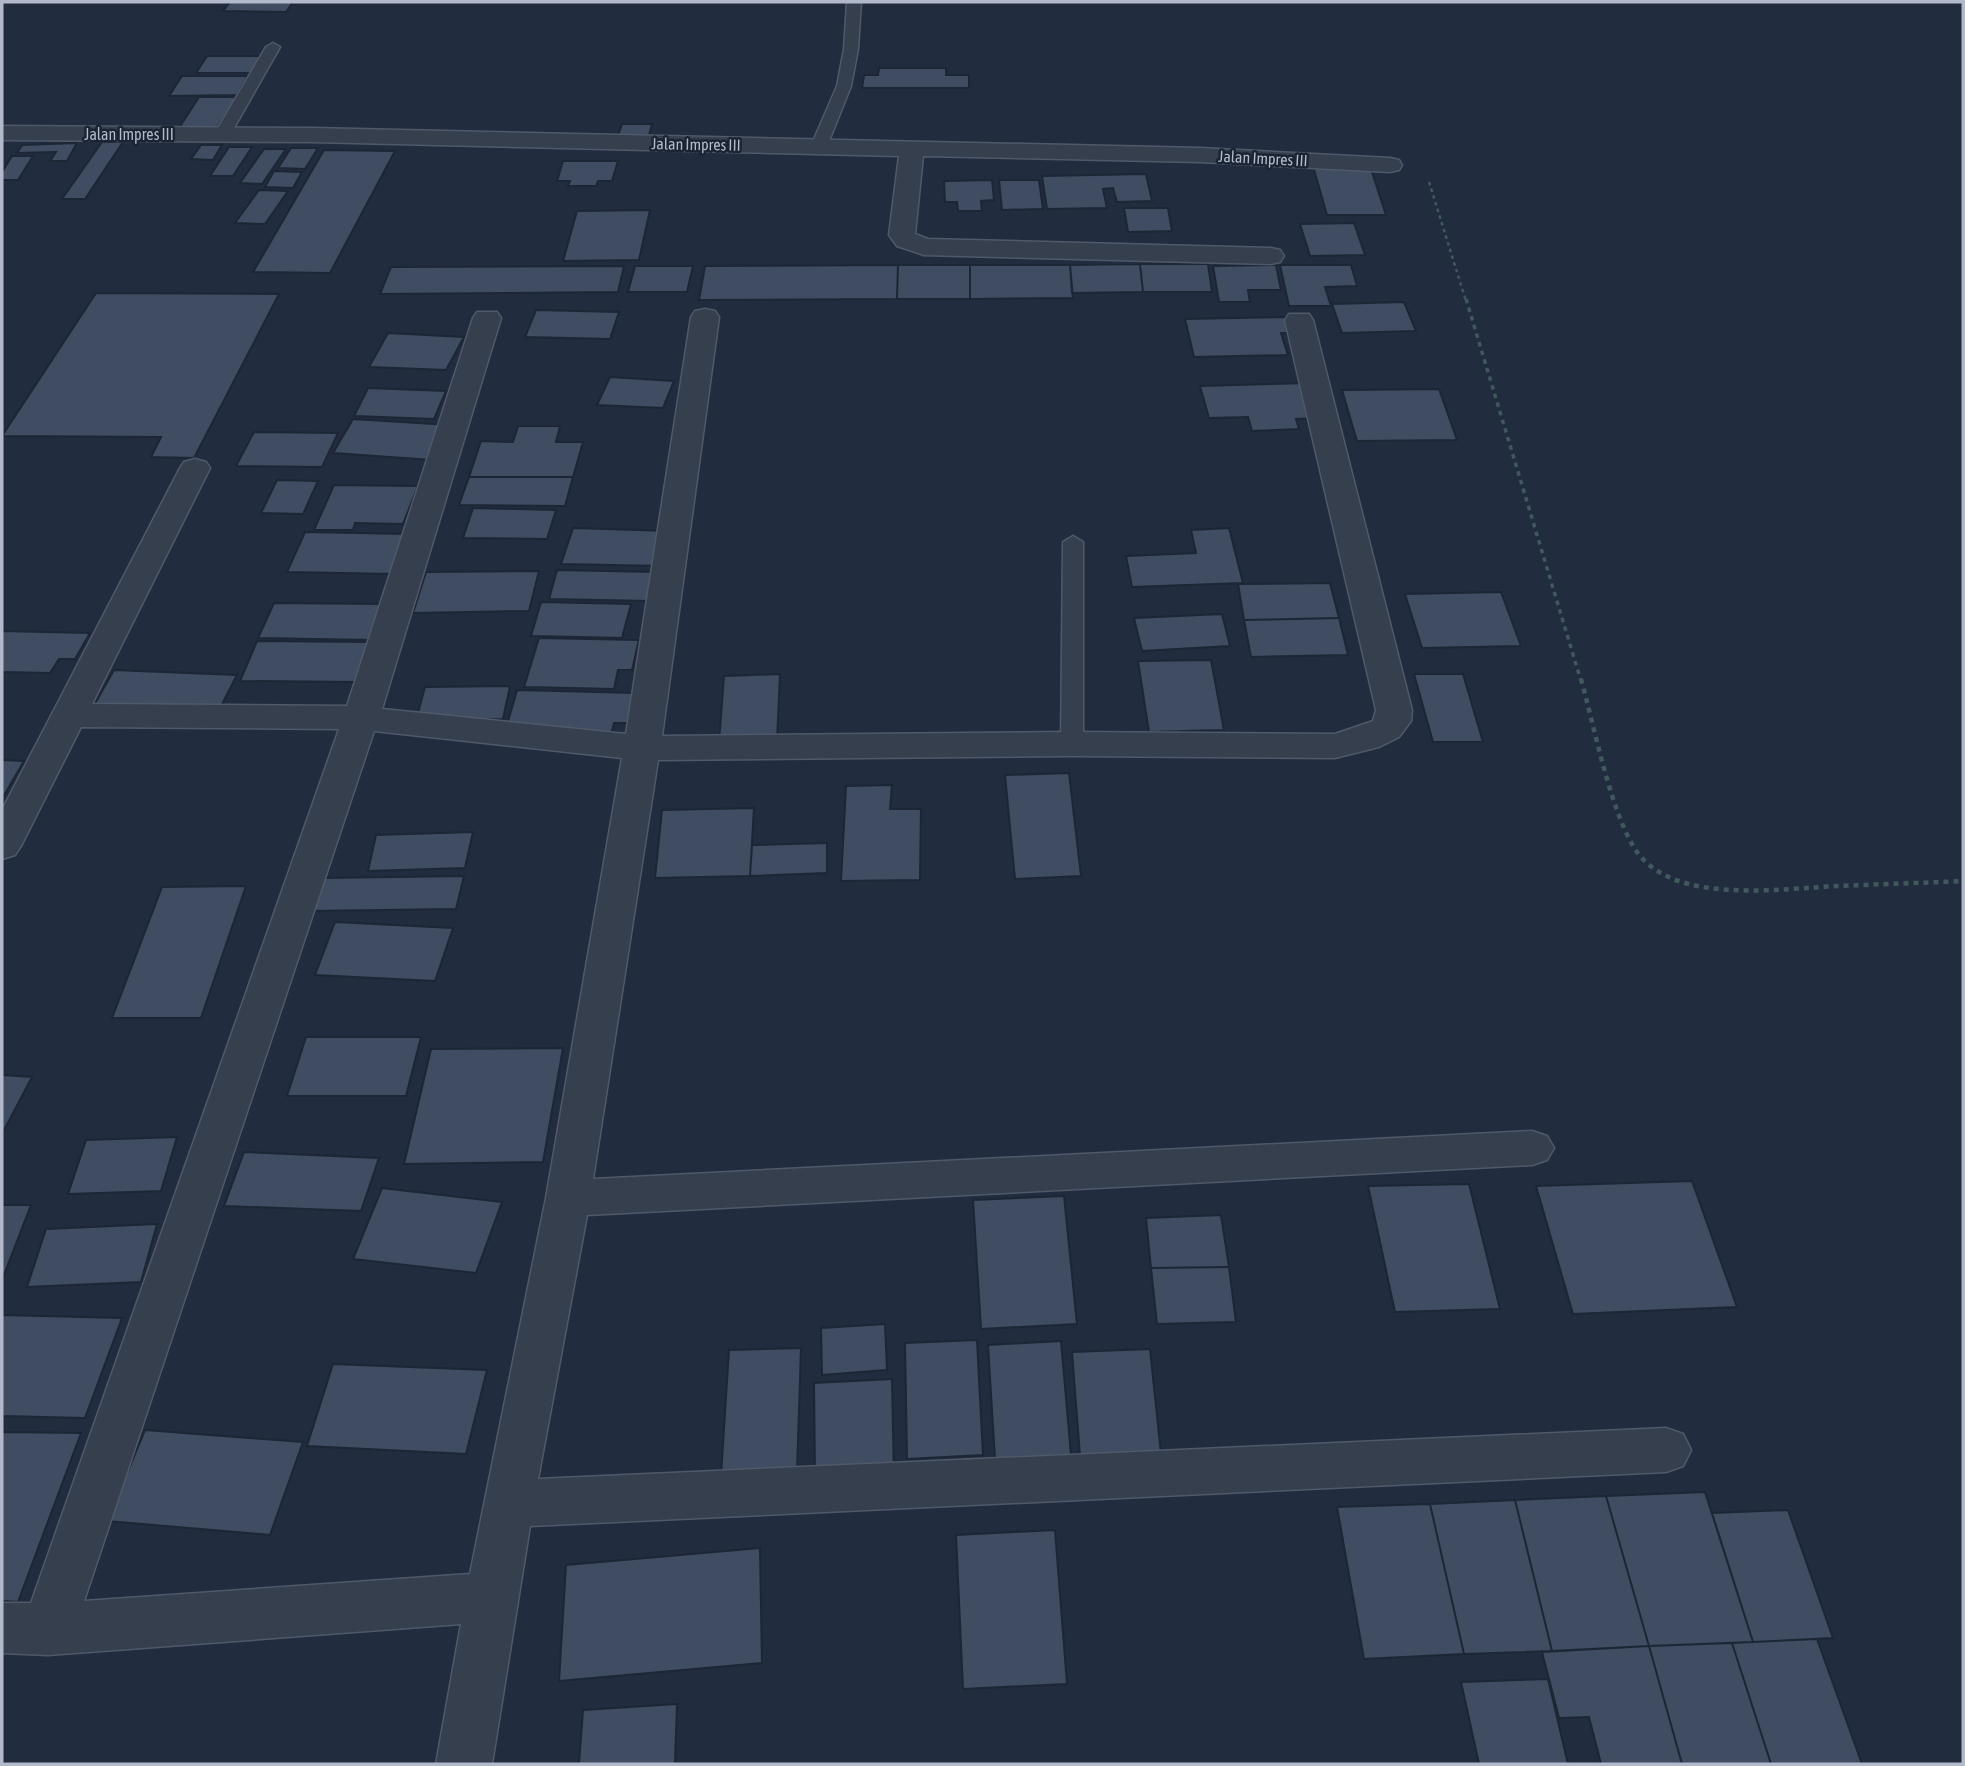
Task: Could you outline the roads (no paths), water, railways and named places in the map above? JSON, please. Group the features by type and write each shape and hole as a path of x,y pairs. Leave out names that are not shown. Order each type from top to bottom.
{"street":[{"name":"Jalan Impres III","path":"2,133 819,146 1200,155 1390,165"},
{"path":"912,149 902,234 906,240 925,247 1272,256"},
{"path":"464,1764 508,1504 568,1198 642,747 705,317"},
{"path":"487,318 361,718 25,1628 493,1597"},
{"path":"67,715 361,718 642,747 1072,744 1335,746 1366,739 1386,729 1394,721 1394,710 1299,320"},
{"path":"2,846 195,468"},
{"path":"568,1198 1532,1148"},
{"path":"508,1504 1666,1450"}],"lane":[{"path":"819,146 844,86 851,49 854,2"},
{"path":"222,135 273,47"},
{"path":"1072,744 1073,542"}]}
